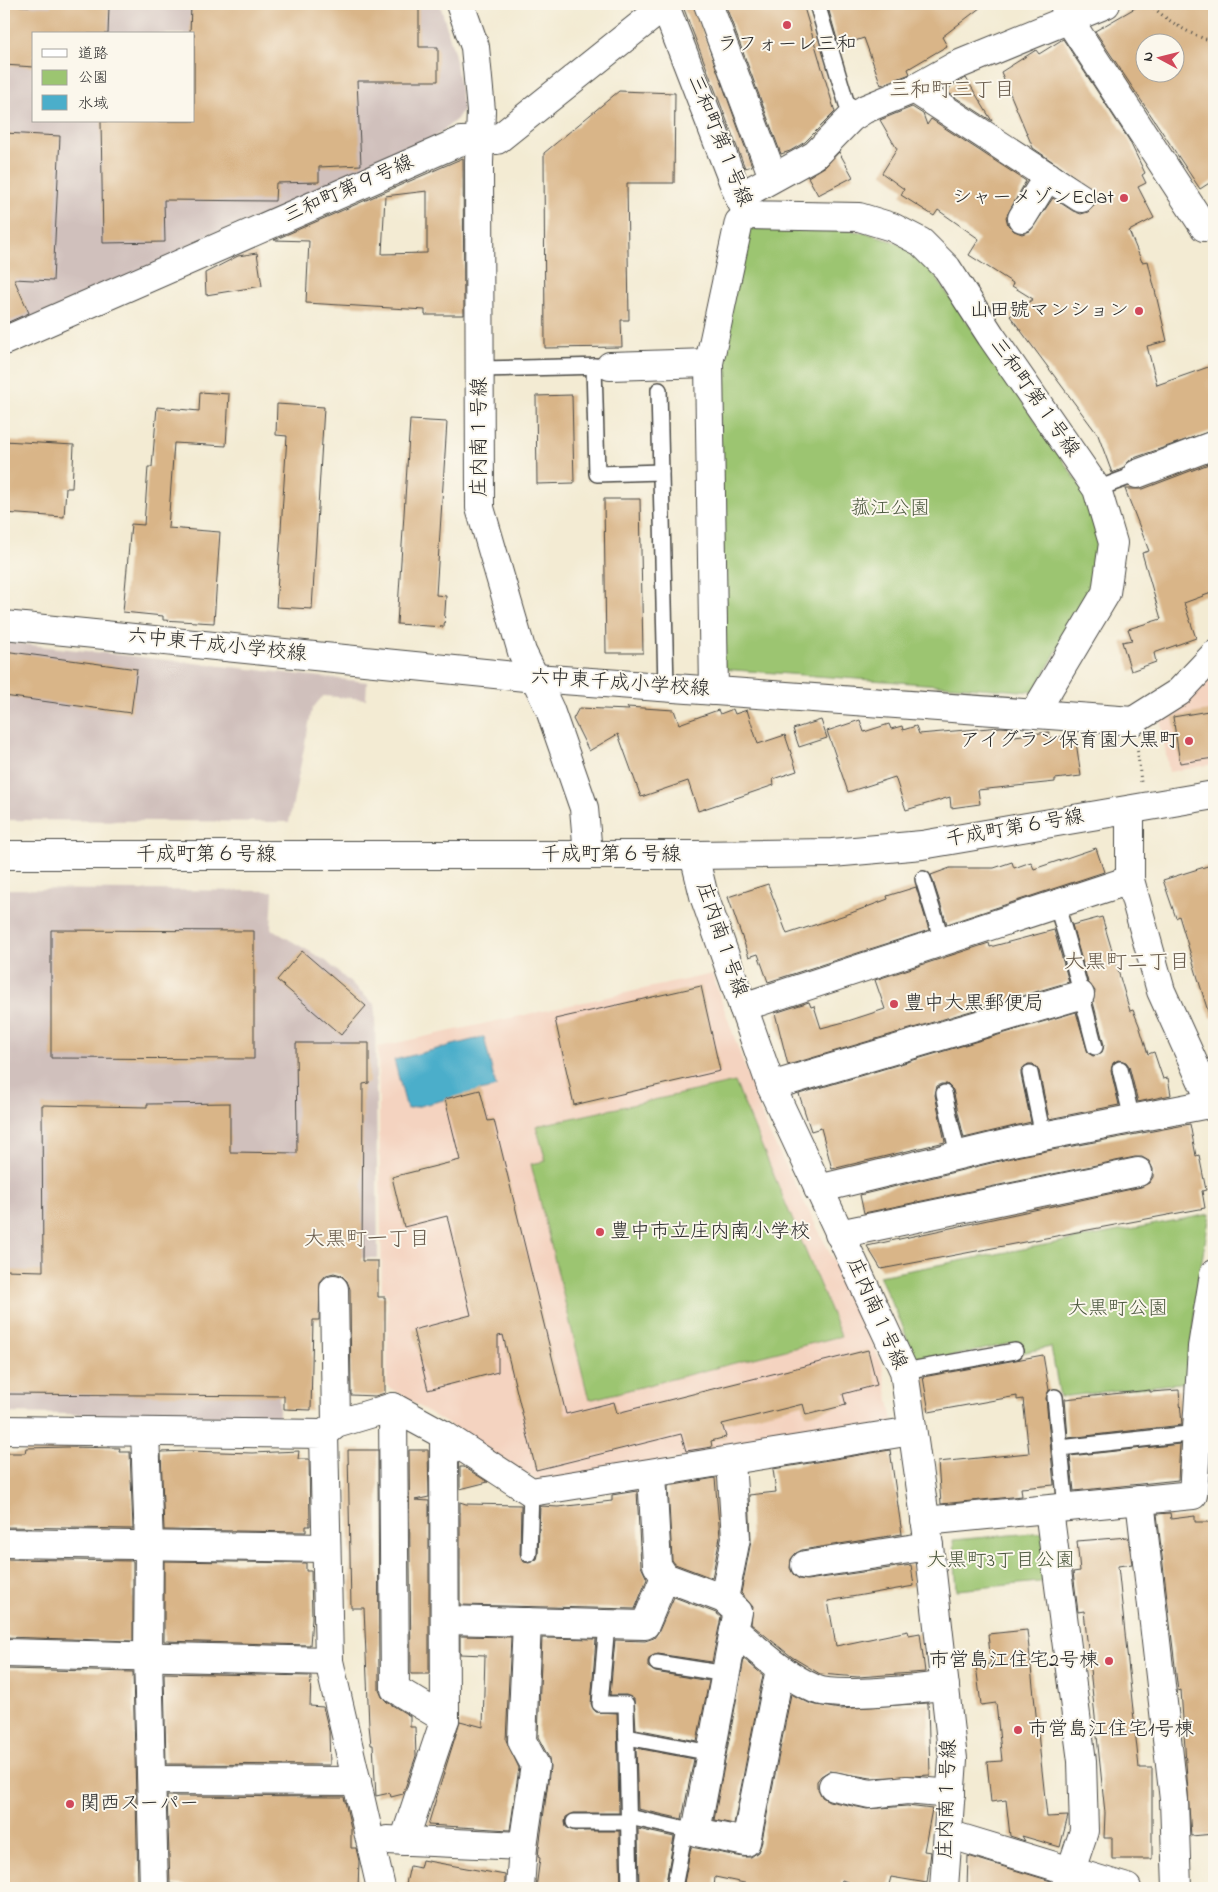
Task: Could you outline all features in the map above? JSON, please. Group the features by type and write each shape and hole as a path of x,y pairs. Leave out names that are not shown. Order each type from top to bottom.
{"street":[{"name":"庄内南１号線","path":"460,4 475,47 482,111 480,508 522,652 550,710 584,808 588,854"},
{"path":"708,4 773,177"},
{"path":"714,691 709,363 743,206 773,177 814,155 851,118 865,109 914,89 955,66 1067,12 1106,4"},
{"name":"三和町第９号線","path":"4,341 461,141 497,140 666,5"},
{"name":"三和町第１号線","path":"666,5 743,206 859,217 892,226 921,242 947,268 1097,489 1113,543 1106,593 1035,712"},
{"path":"1067,12 1204,227 1214,227"},
{"path":"914,89 1081,198"},
{"path":"1022,218 1048,176"},
{"path":"602,366 709,363"},
{"path":"1137,474 1214,445"},
{"name":"六中東千成小学校線","path":"4,624 535,678 1035,712 1133,721"},
{"path":"1133,721 1179,692 1214,655"},
{"name":"千成町第６号線","path":"4,855 694,855 832,853 922,845 1214,795"},
{"path":"818,1189 1042,1136 1213,1105 1161,991 1130,880 1130,810"},
{"name":"庄内南１号線","path":"694,855 704,896 772,1086 818,1189 904,1371 927,1534 953,1759 944,1888"},
{"path":"743,1007 1130,880"},
{"path":"772,1086 1080,995"},
{"path":"839,1234 1138,1172"},
{"path":"804,1565 927,1534 1058,1509 1204,1495 1197,1433 1202,1347 1214,1274"},
{"path":"334,1289 326,1548 329,1661 382,1888"},
{"path":"393,1407 395,1689 445,1719"},
{"path":"4,1430 145,1432 330,1429 393,1407 444,1435 531,1492 912,1431"},
{"path":"145,1432 149,1546 148,1656 154,1888"},
{"path":"404,1841 445,1719 444,1435"},
{"path":"724,1599 736,1538 731,1460"},
{"path":"652,1474 657,1565 665,1577 724,1599 738,1612 711,1753 691,1831 746,1842 780,1669"},
{"path":"1140,1500 1174,1800 1177,1888"},
{"path":"1058,1509 1082,1761 1084,1831 1068,1879"},
{"path":"4,1543 326,1548"},
{"path":"446,1620 645,1625 665,1577"},
{"path":"520,1888 523,1846 535,1765 522,1740 528,1622"},
{"path":"734,1630 780,1669 816,1690 840,1693 945,1686"},
{"path":"4,1653 329,1661"},
{"path":"152,1780 357,1781"},
{"path":"833,1786 870,1794 906,1790 951,1794"},
{"path":"948,1834 1068,1879 1127,1888"},
{"path":"370,1840 523,1846"}],"lane":[{"path":"816,4 851,118"},
{"path":"480,369 602,366 597,474 661,472"},
{"path":"659,390 666,687"},
{"path":"1097,489 1137,474"},
{"path":"923,879 942,941"},
{"path":"1056,904 1070,947 1080,995 1095,1047"},
{"path":"1120,1069 1132,1119"},
{"path":"1030,1073 1042,1136"},
{"path":"944,1094 958,1155"},
{"path":"904,1371 1014,1351"},
{"path":"1055,1397 1060,1448 1058,1509"},
{"path":"1060,1448 1197,1433"},
{"path":"529,1554 531,1492"},
{"path":"607,1624 600,1704 626,1704 630,1888"},
{"path":"657,1663 726,1674"},
{"path":"627,1737 711,1753"},
{"path":"574,1822 629,1819 691,1831 674,1888"}],"path":[{"path":"1151,4 1175,24 1207,40 1214,41"},
{"path":"1133,721 1141,785"}],"shaded area":[{"path":"4,4 440,4 455,56 463,109 457,119 422,148 4,332"},
{"path":"4,642 367,682 366,699 323,696 312,709 289,822 4,820"},
{"name":"アイグラン保育園大黒町","path":"1214,672 1214,764 1169,772 1160,718 1175,712"},
{"path":"4,889 273,891 271,929 326,961 375,1005 378,1258 280,1258 279,1418 4,1413"},
{"name":"豊中市立庄内南小学校","path":"712,974 766,1127 857,1306 882,1365 894,1426 538,1481 387,1386 388,1296 382,1290 378,1047"}],"green space":[{"name":"菰江公園","path":"745,228 809,228 853,231 893,241 911,251 933,273 1084,491 1099,542 1091,589 1034,692 721,669 719,349"},
{"path":"735,1082 841,1336 589,1400 531,1164 546,1161 536,1126"},
{"name":"大黒町公園","path":"1210,1214 1198,1283 1188,1382 1060,1397 1051,1347 1021,1353 1018,1342 916,1364 901,1322 879,1276"},
{"name":"大黒町3丁目公園","path":"1045,1532 1050,1581 957,1590 953,1540"}],"water":[{"path":"484,1037 496,1087 407,1109 394,1060"}],"building":[{"path":"51,4 109,6 108,32 32,32 32,67 4,65 4,5 51,7"},
{"path":"191,4 419,4 419,47 438,47 438,81 357,81 361,165 319,167 319,182 276,183 275,201 164,200 165,242 103,243 101,122 195,122 195,32 190,32"},
{"path":"682,4 693,4 752,166 745,168"},
{"path":"725,4 803,4 835,112 805,142 790,151 781,154"},
{"path":"827,4 985,4 942,37 947,46 908,69 910,74 881,85 864,38 839,46"},
{"path":"1142,4 1214,4 1214,180 1200,189 1095,31"},
{"path":"1063,39 1129,140 1145,173 1142,175 1146,183 1138,187 1154,218 1129,231 1142,262 1148,261 1167,341 1147,346 1157,385 1214,365 1214,430 1131,459 1122,469 1112,473 1098,435 1010,316 1033,299 1012,286 1013,283 969,255 979,239 938,210 934,216 901,195 904,189 882,173 897,149 880,120 912,107 923,114 927,125 931,119 1026,181 1006,217 1008,225 1014,231 1022,234 1030,231 1053,198 1073,211 1081,214 1088,212 1094,206 1097,199 1095,191 1033,148 1001,72 1036,50 1039,54"},
{"path":"966,78 992,121 947,92 951,86"},
{"path":"619,91 675,93 674,183 627,183 629,320 621,320 622,347 545,348 544,153"},
{"path":"4,133 60,136 53,281 14,279 29,313 4,324"},
{"path":"839,152 853,177 818,195 808,177 826,166"},
{"path":"463,158 464,315 425,315 425,310 306,303 309,241 274,240","holes":["427,191 427,253 382,254 385,196"]},
{"path":"257,253 262,286 206,295 205,273 238,256"},
{"path":"200,392 229,394 226,446 174,443 168,528 220,532 214,623 163,620 163,616 123,612 131,524 144,525 148,467 152,467 157,407 199,411"},
{"path":"572,395 574,483 537,484 536,396"},
{"path":"277,404 324,407 312,609 276,607 287,436 276,435"},
{"path":"410,420 447,422 436,595 446,596 444,627 397,624"},
{"path":"4,441 74,445 72,488 66,488 64,517 4,513"},
{"path":"1214,462 1214,592 1184,603 1196,638 1154,653 1156,662 1131,671 1122,642 1132,640 1128,629 1161,619 1142,553 1149,551 1125,489 1143,489"},
{"path":"604,499 640,499 643,653 606,653"},
{"path":"4,651 137,669 131,713 4,696"},
{"path":"627,707 674,710 679,724 718,710 720,714 733,709 735,714 747,710 758,744 785,735 797,771 773,779 774,785 698,811 688,781 641,797 618,734 589,751 573,719 579,708 629,710"},
{"path":"1214,710 1214,758 1180,763 1173,717"},
{"path":"821,720 827,738 799,747 793,729"},
{"path":"860,720 864,732 889,724 891,729 902,726 903,730 916,726 919,734 1001,727 1013,728 1014,736 1049,732 1049,738 1075,735 1081,776 1055,779 1055,782 978,790 980,804 951,808 950,797 906,810 895,777 848,792 827,731"},
{"path":"1096,848 1104,872 947,924 931,875 950,868 994,868 1012,862 1014,868 1031,862 1034,869"},
{"path":"1214,864 1214,1017 1210,1018 1179,916 1176,918 1163,880"},
{"path":"768,884 787,934 851,913 888,899 887,896 916,887 929,930 768,982 758,954 749,957 728,897"},
{"path":"1102,917 1130,1011 1133,1010 1148,1054 1154,1052 1163,1079 1168,1078 1171,1095 1138,1102 1129,1066 1126,1062 1118,1060 1113,1063 1111,1071 1119,1105 1049,1119 1039,1071 1033,1064 1028,1064 1021,1070 1021,1075 1031,1122 964,1138 953,1090 947,1084 941,1084 937,1086 935,1095 945,1142 832,1169 821,1128 811,1131 799,1094 1076,1012 1088,1053 1093,1056 1101,1054 1104,1045 1093,1002 1095,991 1088,982 1072,925"},
{"path":"51,930 254,931 254,1059 51,1058"},
{"path":"1054,930 1069,982 788,1065 775,1013 809,1002 811,1007 814,1006 821,1028 848,1021 885,1009 875,980 989,943 990,947"},
{"path":"302,951 366,1006 341,1035 277,980"},
{"path":"701,986 720,1071 574,1105 555,1019"},
{"path":"296,1043 369,1043 369,1083 363,1084 362,1261 378,1261 378,1297 385,1297 385,1393 375,1396 351,1395 350,1289 347,1281 341,1275 334,1273 326,1275 320,1282 319,1320 313,1320 311,1410 284,1409 284,1396 4,1394 4,1270 43,1271 42,1105 147,1107 147,1104 230,1103 230,1152 297,1153"},
{"path":"480,1090 488,1121 494,1120 566,1414 614,1402 617,1413 868,1350 877,1385 843,1394 846,1405 806,1415 803,1404 722,1424 726,1437 711,1441 712,1447 686,1451 681,1434 536,1470 503,1335 498,1336 498,1372 428,1390 413,1330 471,1315 447,1216 404,1227 392,1177 460,1160 445,1099"},
{"path":"1190,1124 1196,1156 1199,1155 1206,1190 1202,1191 1205,1208 881,1269 867,1246 1141,1187 1149,1183 1153,1177 1153,1169 1149,1161 1142,1157 1135,1157 864,1213 860,1195 1020,1156"},
{"path":"1043,1355 1049,1390 1046,1398 1054,1485 1021,1488 1022,1496 941,1504 938,1462 1029,1453 1023,1399 1017,1400 1017,1396 929,1412 923,1377"},
{"path":"1150,1390 1150,1392 1179,1390 1182,1425 1068,1438 1065,1399"},
{"path":"1180,1444 1178,1480 1074,1491 1070,1456"},
{"path":"26,1448 120,1448 119,1452 130,1452 133,1529 5,1527 5,1453 25,1453"},
{"path":"348,1450 378,1450 379,1690 387,1702 410,1716 410,1727 415,1727 416,1756 403,1794 391,1797 390,1793 376,1796 373,1745 371,1745 369,1725 364,1608 351,1608"},
{"path":"409,1450 428,1450 429,1497 415,1500 429,1501 429,1674 411,1674"},
{"path":"890,1450 902,1534 802,1550 791,1559 790,1568 799,1579 807,1580 911,1565 914,1586 828,1601 836,1646 908,1631 909,1635 920,1633 925,1672 858,1677 820,1674 792,1657 751,1624 753,1607 741,1593 751,1541 749,1495 776,1492 773,1469"},
{"path":"299,1451 298,1459 309,1459 310,1526 306,1526 306,1532 164,1530 161,1452 252,1453"},
{"path":"460,1467 464,1467 488,1482 460,1489"},
{"path":"715,1478 720,1537 712,1578 675,1564 672,1560 668,1486"},
{"path":"637,1491 641,1566 647,1579 635,1609 460,1605 460,1502 466,1504 521,1505 520,1554 524,1562 529,1563 537,1559 538,1555 540,1506 558,1507 612,1501 612,1495"},
{"path":"1170,1513 1171,1519 1195,1516 1195,1522 1214,1522 1214,1834 1191,1836 1181,1690 1178,1691 1157,1514"},
{"name":"市営島江住宅2号棟","path":"1128,1537 1132,1564 1118,1566 1139,1768 1152,1768 1152,1859 1112,1859 1112,1838 1104,1838 1105,1813 1084,1611 1078,1612 1073,1572 1080,1571 1077,1541"},
{"path":"4,1559 133,1561 133,1641 4,1637"},
{"path":"164,1561 306,1563 306,1571 311,1571 312,1618 310,1645 164,1641"},
{"path":"674,1597 716,1613 721,1617 712,1662 658,1654 650,1657 648,1661 648,1667 655,1672 709,1681 697,1741 636,1729 634,1699 626,1695 610,1695 615,1640 645,1641 654,1638"},
{"name":"市営島江住宅1号棟","path":"1027,1630 1047,1817 1068,1816 1060,1847 1022,1836 1025,1841 1010,1836 1006,1800 991,1802 987,1762 1002,1761 996,1703 981,1705 976,1665 991,1664 988,1634"},
{"path":"460,1636 511,1637 506,1740 519,1768 510,1830 428,1825 460,1721 483,1727 485,1655 460,1654"},
{"path":"542,1638 596,1639 591,1704 596,1712 617,1713 619,1813 574,1813 566,1817 565,1822 566,1827 574,1831 619,1831 621,1888 536,1888 540,1858 538,1857 539,1848 550,1767 549,1758 538,1737"},
{"path":"744,1659 763,1675 734,1824 714,1820"},
{"name":"関西スーパー","path":"4,1669 133,1672 138,1885 134,1885 134,1888 4,1888"},
{"path":"164,1673 311,1676 310,1706 323,1707 329,1731 330,1765 166,1764"},
{"path":"791,1694 811,1704 840,1709 928,1703 930,1775 871,1778 829,1771 817,1781 817,1787 822,1797 829,1801 867,1809 907,1806 932,1809 924,1851 931,1852 927,1883 891,1877 888,1888 864,1888 842,1880 839,1888 758,1888 759,1886 715,1877 714,1888 683,1888 691,1847 743,1857 751,1857 758,1852 761,1845"},
{"path":"636,1748 694,1759 682,1819 638,1809"},
{"path":"167,1796 344,1797 351,1828 351,1848 356,1848 359,1861 358,1888 261,1884 261,1888 219,1888 170,1884"},
{"path":"638,1829 674,1837 665,1888 639,1888"},
{"path":"968,1856 1051,1881 1050,1888 967,1888"},
{"path":"422,1860 505,1875 505,1888 405,1888 410,1866 420,1868"}],"place":[{"name":"ラフォーレ三和","path":"787,25"},
{"name":"シャーメゾンEclat","path":"1124,198"},
{"name":"山田號マンション","path":"1139,311"},
{"name":"アイグラン保育園大黒町","path":"1189,741"},
{"name":"豊中大黒郵便局","path":"894,1004"},
{"name":"豊中市立庄内南小学校","path":"600,1232"},
{"name":"市営島江住宅2号棟","path":"1109,1661"},
{"name":"市営島江住宅1号棟","path":"1018,1730"},
{"name":"関西スーパー","path":"70,1804"}],"district":[{"name":"三和町三丁目","path":"952,91"},
{"name":"大黒町二丁目","path":"1127,963"},
{"name":"大黒町一丁目","path":"367,1240"}]}
